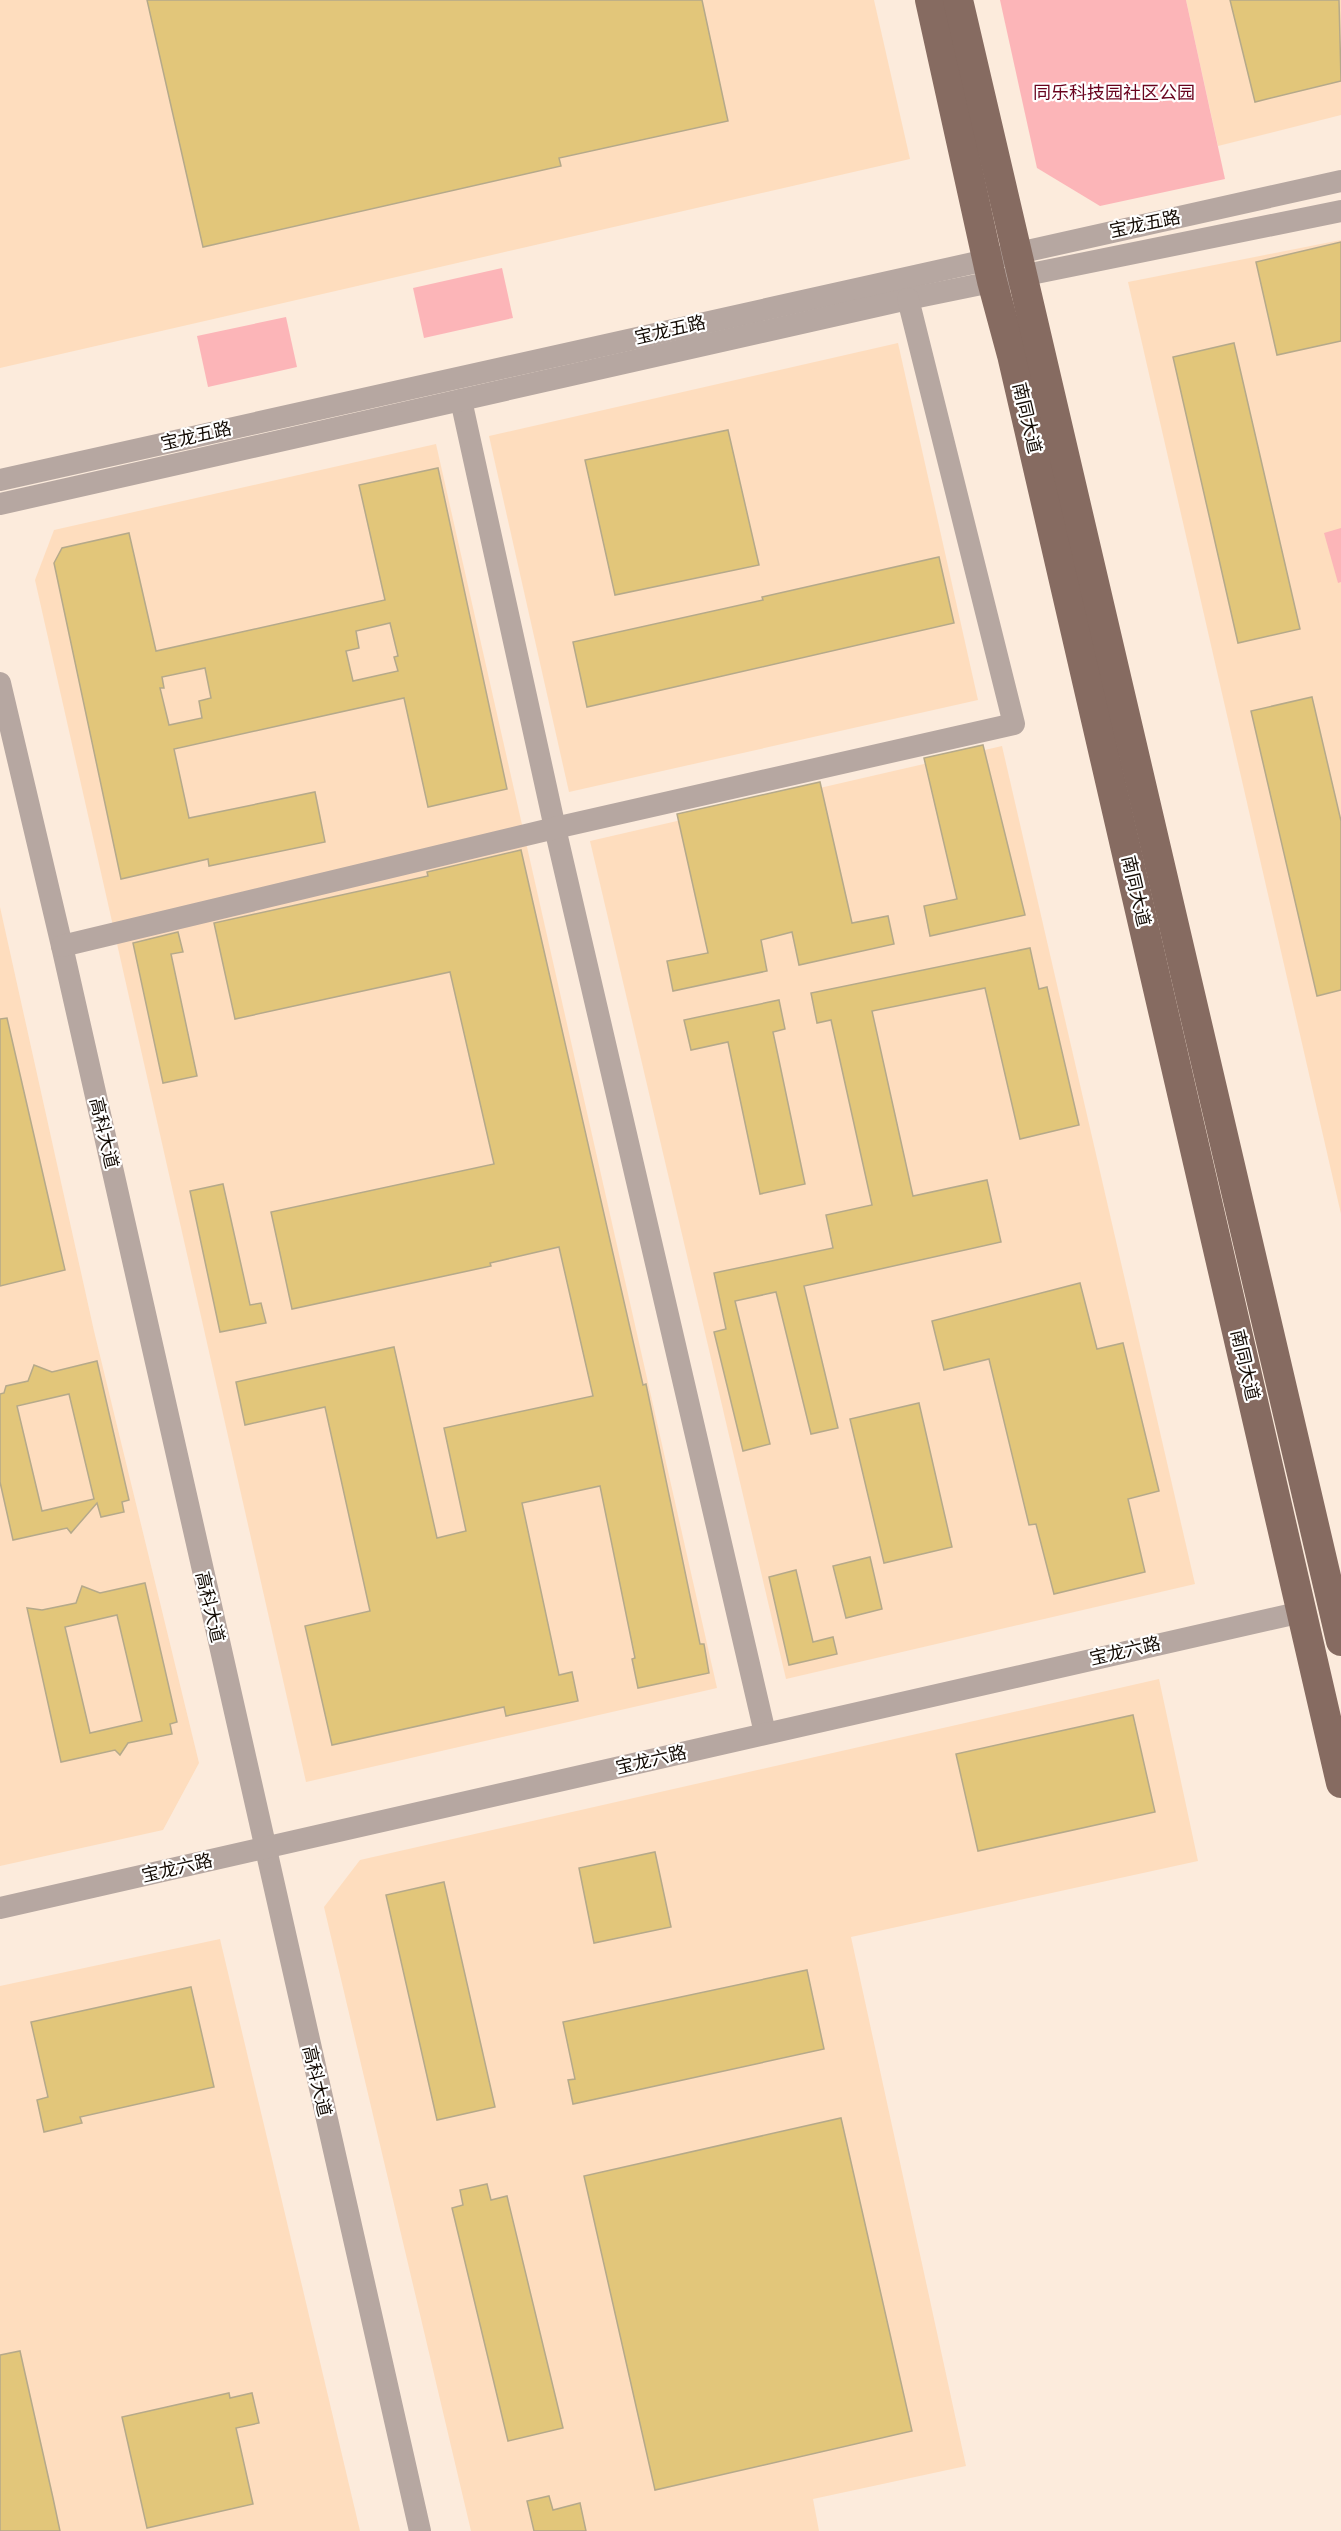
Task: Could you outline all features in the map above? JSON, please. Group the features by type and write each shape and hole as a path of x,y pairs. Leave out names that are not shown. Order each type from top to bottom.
{"main road":[{"name":"南同大道","path":"930,0 1004,267 1046,371 1341,1638"},
{"name":"南同大道","path":"958,0 1004,267 1012,355 1341,1783"}],"street":[{"name":"宝龙五路","path":"0,480 1004,267 1341,181"},
{"name":"宝龙五路","path":"0,504 908,300 1004,267 1341,211"},
{"path":"62,946 555,828 1014,724 908,300"},
{"path":"461,400 555,828 765,1733"},
{"name":"高科大道","path":"0,684 62,946 420,2531"},
{"name":"宝龙六路","path":"0,1908 1302,1612"}],"shaded area":[{"path":"0,0 874,0 910,159 0,368"},
{"path":"1186,0 1341,0 1341,115 1218,146"},
{"path":"1341,240 1341,1214 1128,282"},
{"path":"898,343 978,700 569,792 489,436"},
{"path":"436,444 717,1688 306,1782 35,580 54,530"},
{"path":"1002,746 1195,1584 786,1679 590,841"},
{"path":"0,907 94,1331 199,1763 163,1830 0,1866"},
{"path":"1159,1679 1198,1861 851,1937 966,2466 813,2499 819,2531 471,2531 324,1907 360,1860"},
{"path":"220,1939 360,2531 0,2531 0,1986"}],"green space":[{"name":"同乐科技园社区公园","path":"1000,0 1186,0 1225,179 1100,206 1037,168"},
{"path":"502,268 513,318 424,338 413,288"},
{"path":"286,317 297,367 208,387 197,336"},
{"path":"1341,528 1341,582 1338,583 1324,533"}],"building":[{"path":"147,0 702,0 728,121 559,158 561,166 203,247"},
{"path":"1230,0 1339,0 1341,81 1255,102"},
{"path":"1341,242 1341,341 1277,355 1256,262"},
{"path":"1234,343 1300,629 1238,643 1173,357"},
{"path":"728,430 759,565 615,595 585,460"},
{"path":"438,468 507,789 428,807 404,698 174,749 189,818 315,792 325,842 209,866 208,859 121,879 54,563 62,548 129,533 156,651 385,600 359,485","holes":["390,623 398,656 394,657 398,671 353,681 346,651 359,648 356,631","205,668 211,698 199,701 202,718 169,725 160,688 164,688 162,677"]},
{"path":"939,557 954,623 587,707 573,642 763,600 762,597"},
{"path":"1312,697 1341,821 1341,990 1317,996 1251,711"},
{"path":"983,745 1025,915 930,936 924,906 957,899 924,758"},
{"path":"820,782 852,923 888,916 894,944 799,965 792,932 761,940 767,971 673,991 667,961 708,953 677,814"},
{"path":"521,850 643,1385 646,1384 700,1644 704,1644 709,1673 638,1688 632,1659 635,1658 600,1486 522,1503 559,1675 572,1672 578,1701 506,1716 504,1707 332,1745 305,1626 370,1611 325,1407 245,1425 236,1382 394,1347 437,1538 466,1531 444,1428 593,1396 559,1247 490,1263 491,1266 292,1309 271,1212 494,1164 450,972 235,1019 214,923 428,876 427,872"},
{"path":"178,932 183,952 171,954 197,1076 163,1083 133,943"},
{"path":"1030,948 1039,989 1047,987 1079,1125 1020,1139 985,988 872,1011 913,1196 987,1180 1001,1242 804,1286 838,1428 811,1434 776,1292 735,1301 770,1444 743,1451 714,1332 726,1329 714,1273 833,1248 826,1215 872,1205 831,1020 817,1023 811,993"},
{"path":"779,1000 785,1029 773,1032 805,1184 760,1194 728,1042 691,1050 684,1020"},
{"path":"7,1018 65,1270 0,1286 0,1019"},
{"path":"223,1184 250,1305 261,1303 266,1323 220,1332 190,1191"},
{"path":"1080,1283 1097,1349 1123,1343 1159,1491 1128,1499 1145,1572 1054,1594 1036,1524 1029,1525 989,1359 944,1370 932,1321"},
{"path":"97,1361 129,1500 122,1502 124,1512 101,1517 97,1503 71,1533 67,1528 13,1540 0,1482 0,1394 4,1393 6,1386 28,1381 34,1365 52,1372","holes":["69,1394 94,1499 42,1511 17,1406"]},
{"path":"919,1403 952,1547 884,1563 850,1419"},
{"path":"870,1557 882,1609 846,1618 833,1566"},
{"path":"796,1570 813,1642 833,1637 837,1654 789,1665 769,1577"},
{"path":"145,1583 177,1722 170,1724 172,1734 128,1743 120,1755 115,1750 61,1762 27,1608 42,1610 76,1603 82,1586 100,1593","holes":["117,1615 142,1721 90,1733 65,1627"]},
{"path":"1133,1715 1155,1812 978,1851 956,1754"},
{"path":"655,1852 671,1927 594,1943 579,1868"},
{"path":"444,1882 495,2107 437,2120 386,1895"},
{"path":"807,1970 824,2049 573,2104 568,2080 575,2079 563,2022"},
{"path":"191,1987 214,2087 80,2117 82,2123 44,2132 37,2100 48,2097 31,2022"},
{"path":"841,2118 912,2431 655,2490 584,2176"},
{"path":"487,2184 491,2200 507,2196 563,2428 508,2441 452,2208 463,2205 460,2190"},
{"path":"20,2351 60,2531 0,2531 0,2355"},
{"path":"229,2393 230,2398 252,2393 259,2423 236,2428 253,2504 147,2528 122,2417"},
{"path":"549,2496 553,2510 580,2503 586,2531 534,2531 527,2501"}]}
